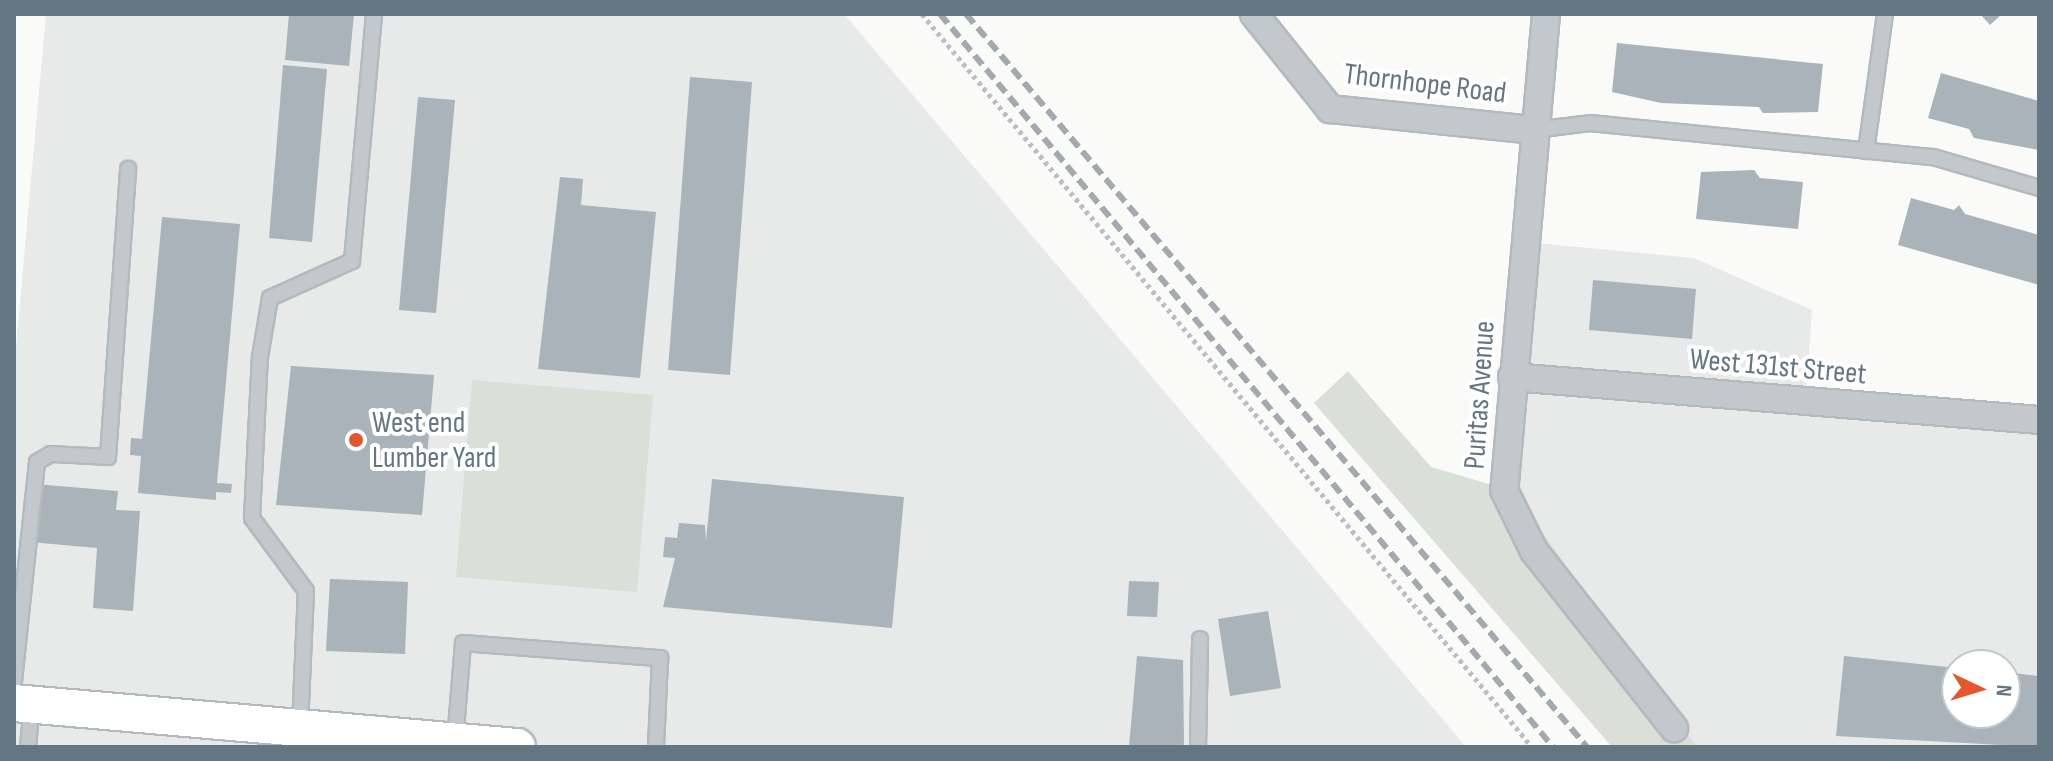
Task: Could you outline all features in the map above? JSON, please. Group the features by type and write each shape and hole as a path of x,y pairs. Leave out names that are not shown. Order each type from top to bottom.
{"main road":[{"path":"20,696 229,734 300,727 517,747"}],"street":[{"name":"Thornhope Road","path":"1254,14 1330,109 1534,130"},
{"name":"Puritas Avenue","path":"1546,14 1504,490 1534,551 1674,728"},
{"name":"West 131st Street","path":"1512,377 2039,420"}],"lane":[{"path":"300,727 306,591 252,518 260,357 270,298 352,261 374,14"},
{"path":"1866,151 1885,14"},
{"path":"1534,130 1590,123 1933,157 2039,188"},
{"path":"28,747 20,696 37,462 51,454 108,457 128,169"},
{"path":"1198,747 1200,639"},
{"path":"455,741 463,643 660,658 656,747"}],"path":[{"path":"922,14 1532,747"}],"shaded area":[{"path":"46,14 844,14 1466,747 14,747 14,369"},
{"path":"1536,243 1694,258 1812,310 1805,411 2039,430 2039,747 1697,747 1513,491"},
{"path":"1348,371 1431,467 1513,491 1697,747 1612,747 1314,403"},
{"path":"472,380 653,395 637,592 456,577"}],"building":[{"path":"289,14 354,14 349,66 285,60"},
{"path":"1980,14 2002,14 1990,25"},
{"path":"1617,43 1823,64 1818,112 1763,113 1759,107 1661,103 1612,92"},
{"path":"283,65 327,69 312,242 269,238"},
{"path":"1941,73 2039,101 2039,150 1974,138 1969,129 1928,118"},
{"path":"690,77 752,82 730,375 668,370"},
{"path":"418,97 455,100 436,313 399,310"},
{"path":"1754,170 1760,178 1803,182 1798,229 1696,219 1701,172"},
{"path":"560,177 583,179 581,205 656,212 640,378 538,369"},
{"path":"1911,198 1954,210 1959,205 1965,214 2039,235 2039,285 1898,245"},
{"path":"162,217 240,224 217,483 232,484 231,493 216,492 216,500 138,493 141,456 130,455 131,438 142,439"},
{"path":"1593,280 1696,289 1692,339 1589,330"},
{"name":"West end Lumber Yard","path":"291,366 434,375 422,515 276,505"},
{"path":"712,479 904,497 892,628 663,607 675,558 663,557 665,537 677,538 679,523 705,525 706,541"},
{"path":"35,484 118,491 116,510 140,511 133,611 93,608 97,548 30,542"},
{"path":"330,579 408,582 405,654 326,651"},
{"path":"1129,581 1159,582 1157,617 1127,616"},
{"path":"1268,611 1281,688 1230,696 1218,619"},
{"path":"1137,656 1183,660 1184,747 1129,747"},
{"path":"1844,656 1941,666 1941,729 2021,729 2021,674 2039,676 2039,747 1836,736"}],"railway":[{"path":"940,14 1553,747"},
{"path":"966,14 1587,747"}],"place":[{"name":"West end Lumber Yard","path":"356,440"}]}
